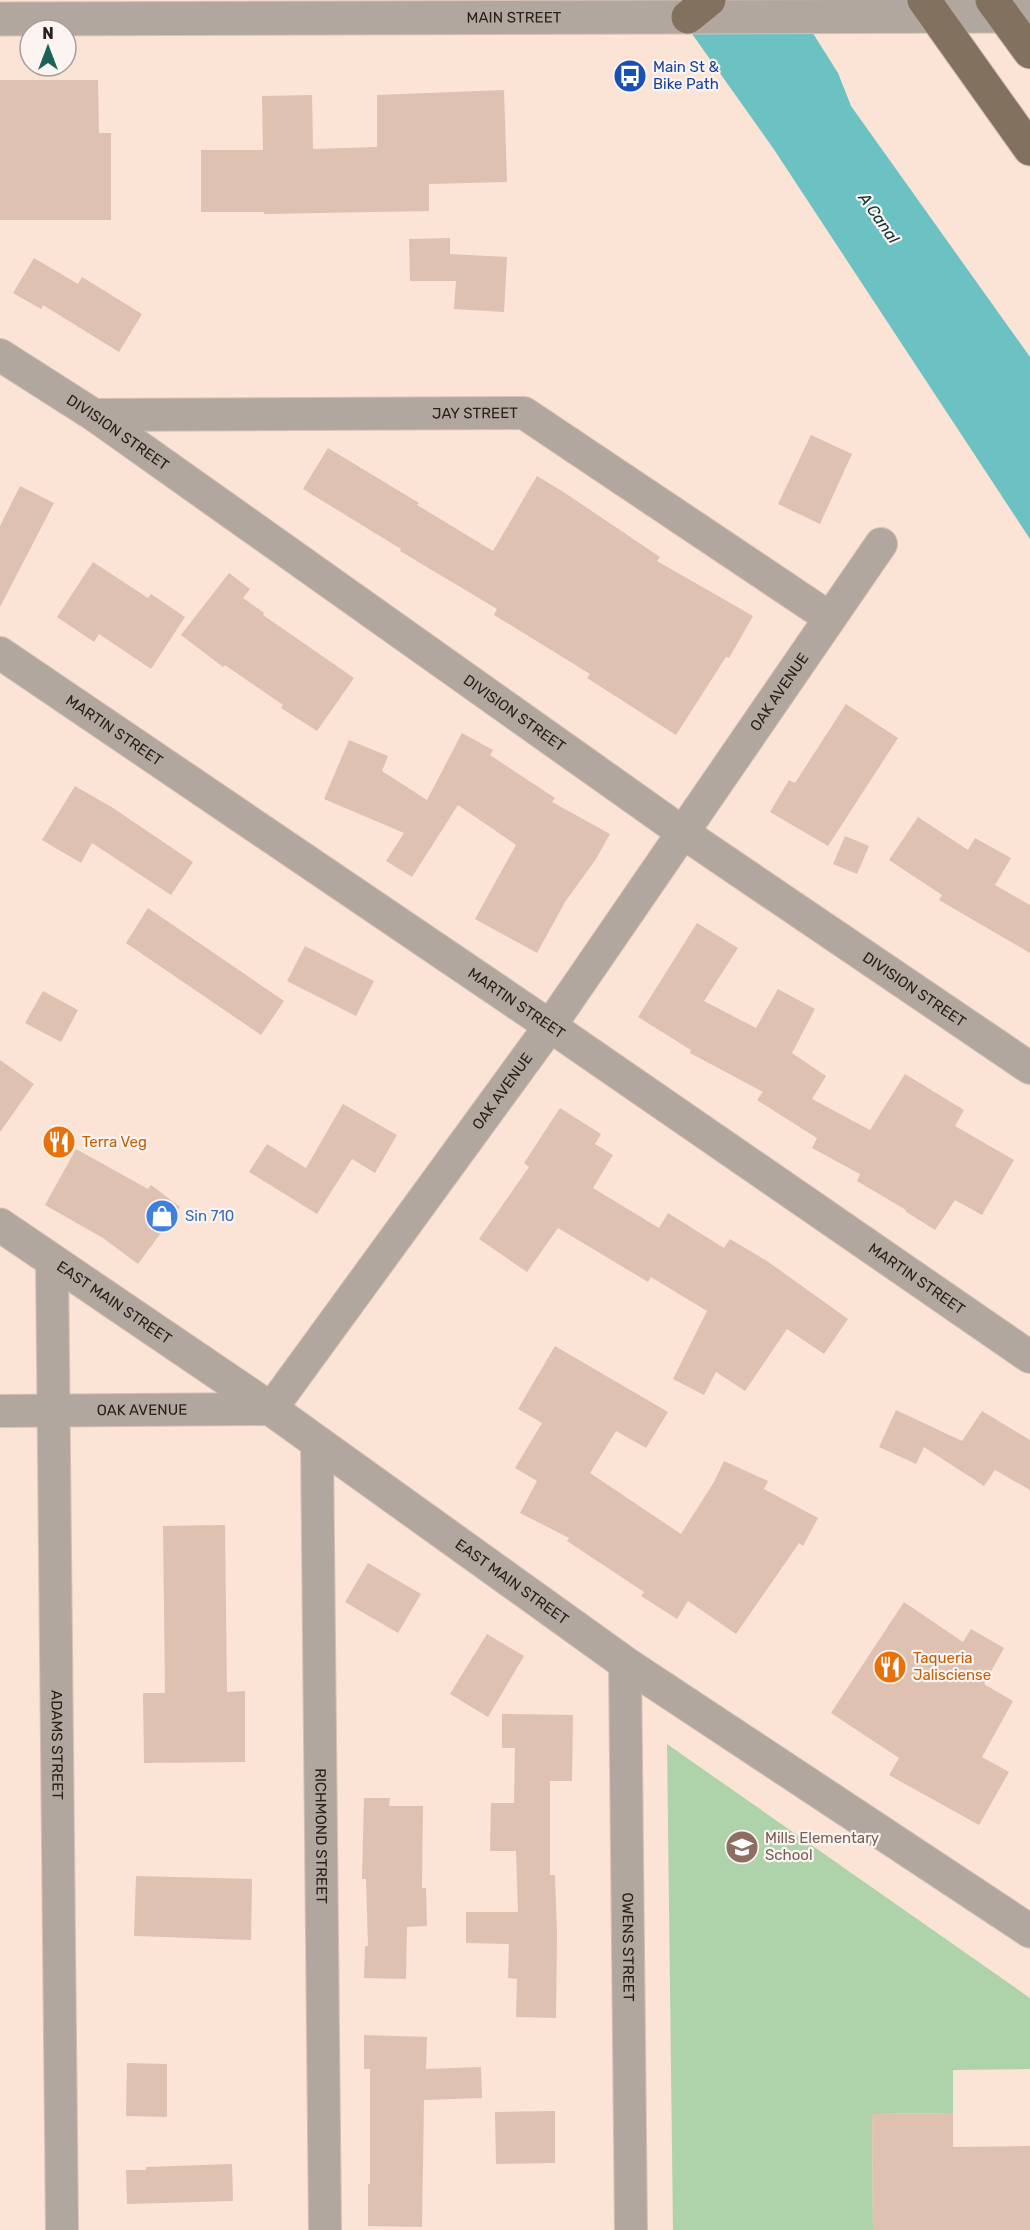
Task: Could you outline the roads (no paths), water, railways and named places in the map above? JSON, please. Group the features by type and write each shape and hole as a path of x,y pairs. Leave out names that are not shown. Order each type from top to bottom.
{"main road":[{"path":"930,8 1030,149"},
{"path":"1009,11 1030,52"}],"street":[{"name":"MAIN STREET","path":"0,19 641,16 698,8 823,17 930,8 1009,11"},
{"name":"DIVISION STREET","path":"0,355 94,415 682,832 1030,1068"},
{"name":"JAY STREET","path":"94,415 524,413 830,618"},
{"name":"OAK AVENUE","path":"0,1411 270,1408 550,1026 881,544"},
{"name":"MARTIN STREET","path":"0,653 550,1026 1030,1357"},
{"name":"EAST MAIN STREET","path":"0,1225 270,1408 625,1663 1030,1931"},
{"name":"ADAMS STREET","path":"52,1261 62,2230"},
{"name":"RICHMOND STREET","path":"317,1442 325,2230"},
{"name":"OWENS STREET","path":"625,1663 631,2230"}],"water":[{"name":"A Canal","path":"668,0 792,0 838,73 851,106 1030,357 1030,539 773,148"}],"place":[{"name":"Main St & Bike Path","path":"630,76"},
{"name":"Terra Veg","path":"59,1142"},
{"name":"Sin 710","path":"162,1216"},
{"name":"Taqueria Jalisciense","path":"890,1667"},
{"name":"Mills Elementary School","path":"742,1847"}]}
